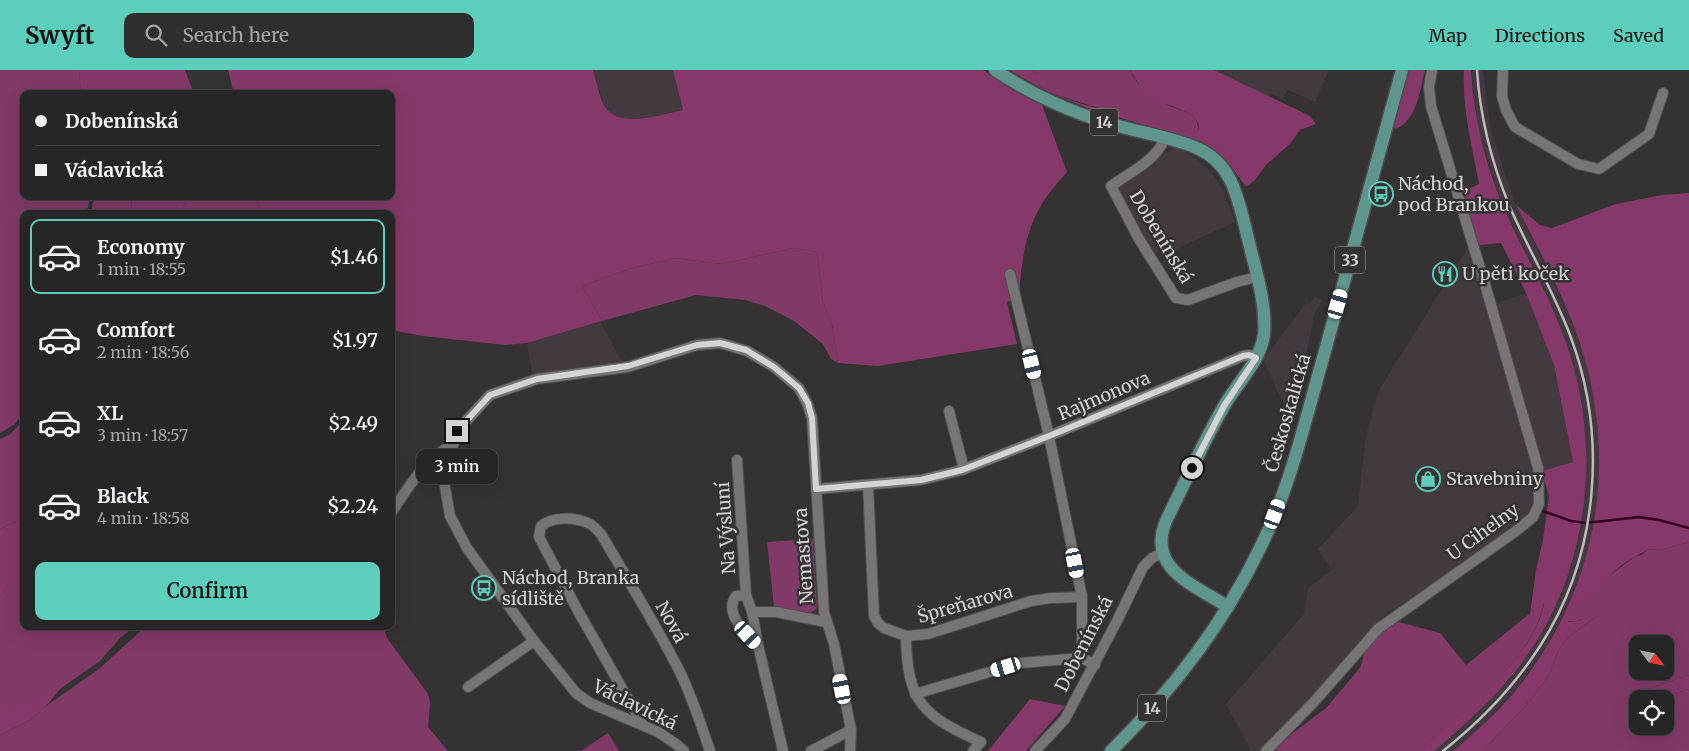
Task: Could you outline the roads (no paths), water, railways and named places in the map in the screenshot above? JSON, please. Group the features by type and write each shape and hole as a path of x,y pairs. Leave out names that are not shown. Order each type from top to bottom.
{"main road":[{"name":"14","path":"995,70 1030,91 1087,116 1197,148 1208,154 1224,168 1236,192 1264,310 1262,342 1256,358 1217,418 1166,521 1160,538 1162,553"},
{"name":"Českoskalická","path":"1111,751 1174,684 1198,652 1228,607 1261,547 1298,449 1402,70"},
{"path":"1162,553 1169,566 1177,574 1228,607"}],"street":[{"name":"U Cihelny","path":"1266,751 1313,703 1378,629 1516,531 1533,517 1539,504 1538,468 1431,106 1429,87 1432,70"},
{"path":"1503,70 1502,96 1506,110 1515,127 1578,164 1599,170 1649,134 1663,93"},
{"name":"Dobenínská","path":"1165,138 1161,147 1152,158 1111,186 1139,239 1176,298 1188,300 1256,277"},
{"path":"1010,274 1049,436 1082,596 1082,658"},
{"name":"Nemastova","path":"607,370 628,366 697,345 720,343 746,350 774,367 799,388 808,403 812,418 826,622 834,644 851,730 850,751"},
{"name":"Rajmonova","path":"816,489 921,480 964,469 1243,356 1249,355 1256,358"},
{"name":"Václavická","path":"607,370 537,379 490,395 457,431 444,481 450,516 467,548 534,641 576,694 590,703 664,736 684,751"},
{"path":"949,411 964,469"},
{"name":"Václavická","path":"395,508 415,477 441,451 453,444"},
{"name":"Na Výsluní","path":"737,460 746,595 752,612 783,751"},
{"name":"Špreňarova","path":"868,486 874,616 884,628 906,636 928,634 1031,602 1051,598 1082,596"},
{"name":"Nová","path":"643,725 578,611 539,537 541,526 549,520 566,519 582,521 592,525 602,534 680,673 710,751"},
{"name":"Dobenínská","path":"1035,751 1065,719 1117,621 1140,572 1148,560 1162,553"},
{"name":"Na Výsluní","path":"746,595 736,596 732,600 733,615 739,625 758,645"},
{"path":"752,612 776,612 826,622"},
{"path":"906,636 907,663 915,694 929,712 951,729 981,742 973,751"},
{"path":"468,687 534,641"},
{"path":"915,694 1020,663 1082,658 1094,665"},
{"path":"811,751 851,730"}],"waterway":[{"path":"1543,511 1571,521 1586,523 1639,517 1689,528"}],"railway":[{"path":"1443,751 1471,728 1508,689 1530,661 1560,611 1575,573 1585,534 1591,494 1593,454 1590,413 1582,374 1563,318 1516,221 1497,172 1487,139 1477,70"}],"place":[{"name":"Náchod, pod Brankou","path":"1381,194"},
{"name":"U pěti koček","path":"1445,274"},
{"name":"Stavebniny","path":"1428,479"},
{"name":"Náchod, Branka sídliště","path":"484,588"}]}
